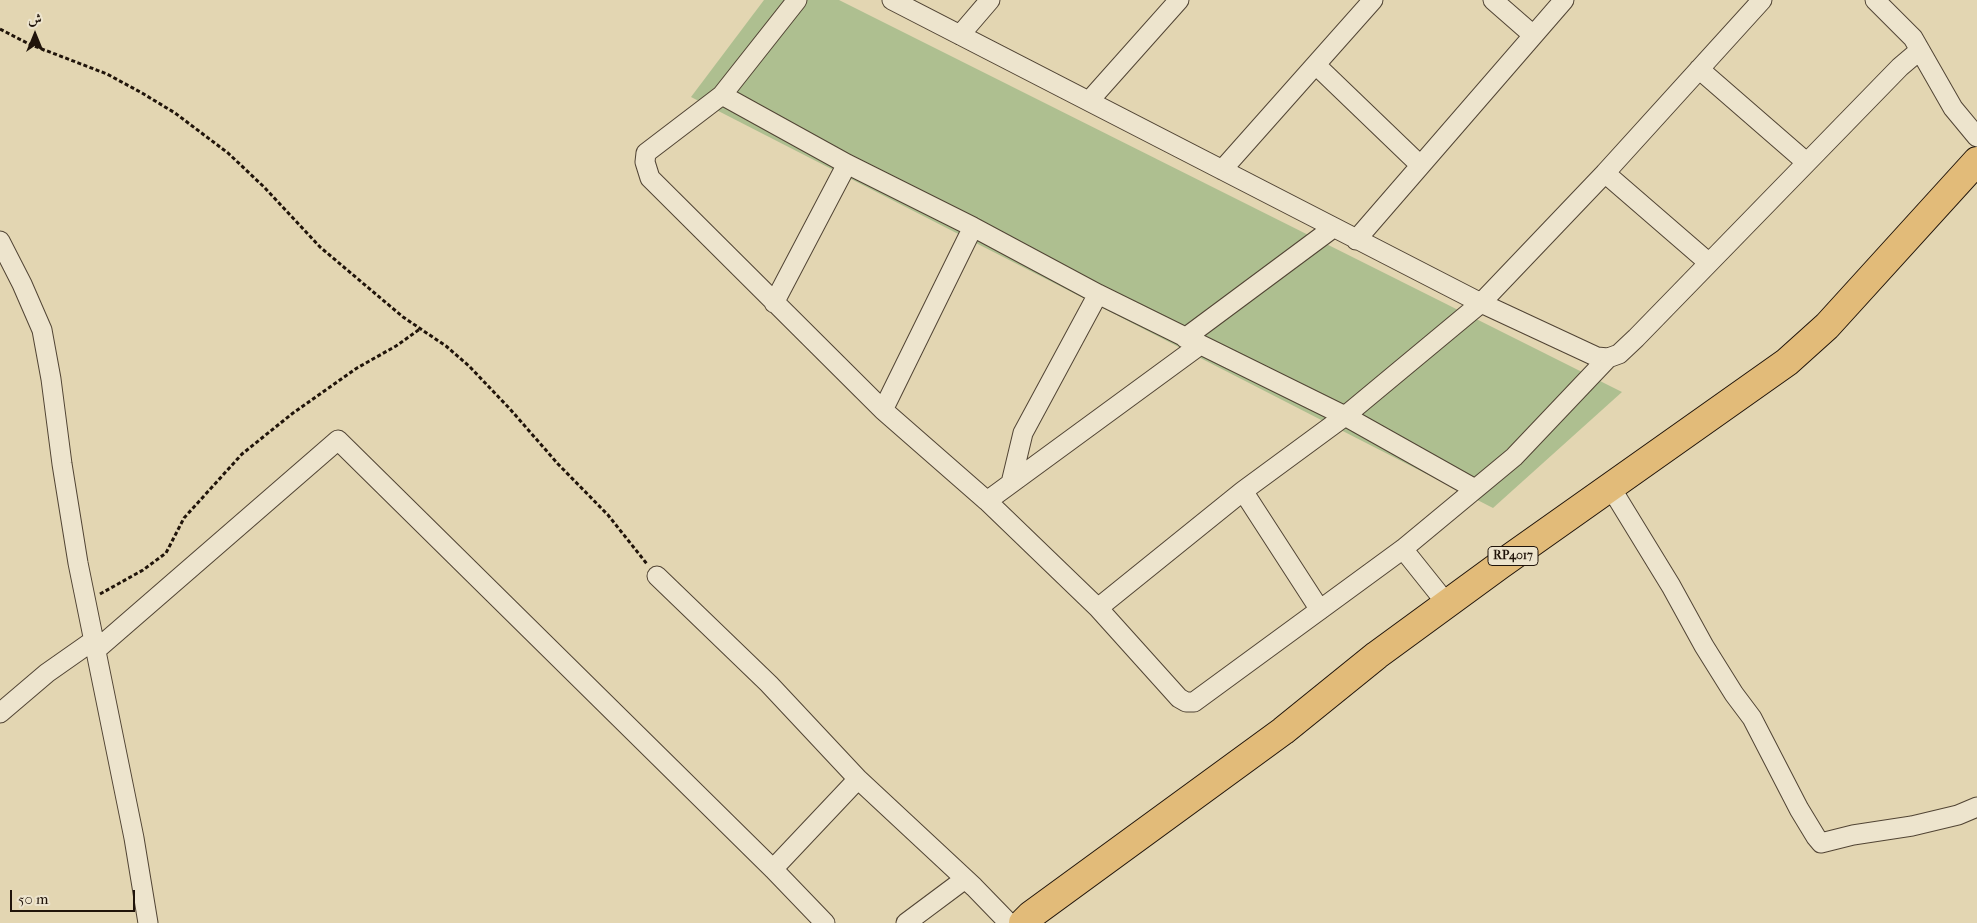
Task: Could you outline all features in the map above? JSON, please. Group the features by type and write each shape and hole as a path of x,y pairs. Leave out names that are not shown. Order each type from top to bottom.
{"main road":[{"name":"RP4017","path":"1023,923 1031,915 1282,730 1377,655 1611,488 1650,458 1760,383 1806,346 1839,313 1977,161"}],"street":[{"path":"798,0 722,95 646,153 647,171 654,184 883,410 987,500 1098,608 1179,698 1186,702 1194,702 1403,549 1514,457 1608,358"},
{"path":"892,0 1481,303 1597,357 1608,358 1619,354 1900,66 1920,50"},
{"path":"960,35 990,0"},
{"path":"1089,101 1179,0"},
{"path":"1222,170 1373,0"},
{"path":"1493,0 1533,35"},
{"path":"1356,240 1564,0"},
{"path":"1098,608 1243,491 1345,416 1481,303 1605,173 1762,0"},
{"path":"1875,0 1913,38 1953,108 1977,137"},
{"path":"1316,65 1420,165"},
{"path":"1699,69 1806,162"},
{"path":"722,95 847,164 973,227 1098,294 1345,416 1475,489"},
{"path":"774,303 847,164"},
{"path":"1605,173 1709,263"},
{"path":"883,410 973,227"},
{"path":"987,500 1193,342 1333,228"},
{"path":"0,241 22,284 42,330 51,378 65,482 86,602 134,838 148,923"},
{"path":"1011,483 1023,433 1098,294"},
{"path":"0,713 47,673 95,645 338,440 773,869 825,923"},
{"path":"1611,488 1671,586 1714,662 1752,718 1783,776 1798,809 1821,843 1853,835 1912,826 1958,815 1977,807"},
{"path":"1243,491 1320,610"},
{"path":"1403,549 1447,604"},
{"path":"657,576 769,684 858,779 1009,923"},
{"path":"773,869 858,779"},
{"path":"906,923 965,879"}],"path":[{"path":"0,29 29,44 107,74 175,113 228,153 270,193 320,247 420,329 446,346 469,366 558,464 608,515 657,576"},
{"path":"86,602 143,570 166,553 184,518 242,454 293,413 341,379 396,346 420,329"}],"green space":[{"path":"764,0 839,0 1622,392 1493,508 691,97"}]}
